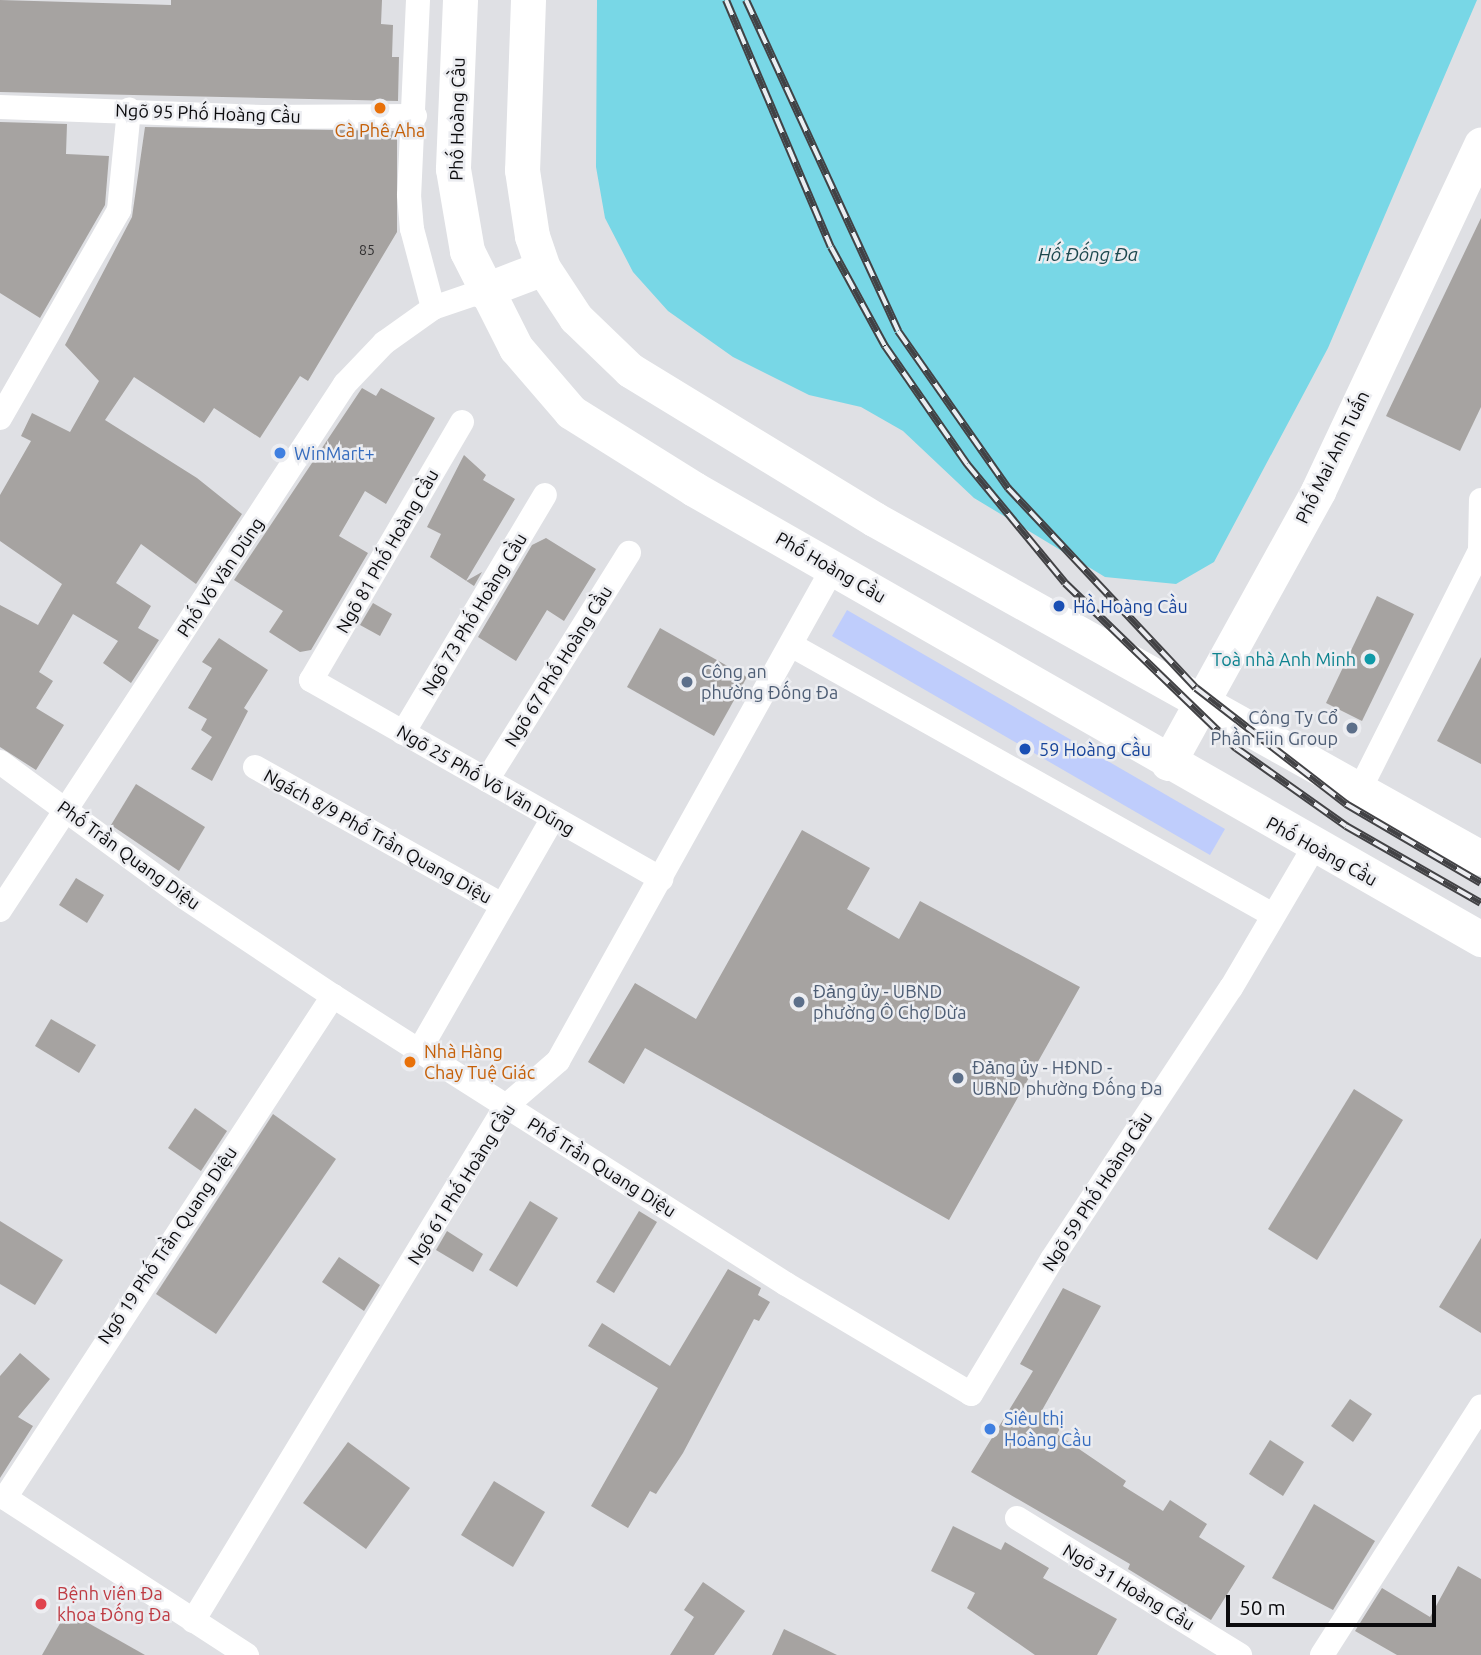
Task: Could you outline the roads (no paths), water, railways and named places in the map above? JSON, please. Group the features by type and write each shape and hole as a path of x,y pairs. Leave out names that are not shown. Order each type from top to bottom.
{"main road":[{"name":"Phố Hoàng Cầu","path":"460,0 453,169 467,250 483,291 516,348 571,412 1168,763 1481,939"},
{"path":"527,0 522,170 532,236 543,268 600,343 670,399 1202,703 1481,858"},
{"name":"Phố Mai Anh Tuấn","path":"1168,763 1318,491 1481,144"},
{"path":"483,291 543,268"}],"street":[{"path":"418,0 412,229 433,308"},
{"name":"Ngõ 95 Phố Hoàng Cầu","path":"0,107 129,109 262,117 415,116"},
{"path":"0,418 119,210 129,109"},
{"name":"Phố Võ Văn Dũng","path":"0,910 64,808 345,384 384,343 433,308 483,291"},
{"name":"Ngõ 81 Phố Hoàng Cầu","path":"311,680 462,422"},
{"name":"Ngõ 73 Phố Hoàng Cầu","path":"403,733 545,495"},
{"path":"1359,791 1480,550 1480,505"},
{"name":"Ngõ 67 Phố Hoàng Cầu","path":"487,780 629,552"},
{"name":"Ngõ 61 Phố Hoàng Cầu","path":"193,1621 506,1106 558,1061 662,879 833,568"},
{"path":"791,645 1273,915"},
{"name":"Ngõ 25 Phố Võ Văn Dũng","path":"311,680 662,879"},
{"name":"Phố Trần Quang Diệu","path":"0,762 333,996 971,1394"},
{"name":"Ngách 8/9 Phố Trần Quang Diệu","path":"256,767 500,904"},
{"path":"419,1051 500,904 553,818"},
{"name":"Ngõ 59 Phố Hoàng Cầu","path":"971,1394 1314,847"},
{"name":"Ngõ 19 Phố Trần Quang Diệu","path":"193,1621 5,1498 333,996"},
{"path":"1322,1655 1481,1406"},
{"name":"Ngõ 31 Hoàng Cầu","path":"1017,1518 1240,1655"},
{"path":"193,1621 247,1655"}],"water":[{"name":"Hố Đống Đa","path":"597,0 1477,0 1328,348 1214,562 1176,584 1105,577 974,498 903,431 861,407 809,395 733,357 668,311 633,272 605,218 596,167"}],"railway":[{"path":"726,0 831,247 885,346 967,464 1065,583 1236,748 1346,826 1481,903"},
{"path":"746,0 898,331 1008,488 1196,688 1346,804 1481,883"}],"place":[{"name":"Cà Phê Aha","path":"380,108"},
{"name":"WinMart+","path":"280,453"},
{"name":"Hồ Hoàng Cầu","path":"1059,606"},
{"name":"Toà nhà Anh Minh","path":"1370,659"},
{"name":"Công an phường Đống Đa","path":"687,682"},
{"name":"Công Ty Cổ Phần Fiin Group","path":"1352,728"},
{"name":"59 Hoàng Cầu","path":"1025,749"},
{"name":"Đảng ủy - UBND phường Ô Chợ Dừa","path":"799,1002"},
{"name":"Nhà Hàng Chay Tuệ Giác","path":"410,1062"},
{"name":"Đảng ủy - HĐND - UBND phường Đống Đa","path":"958,1078"},
{"name":"Siêu thị Hoàng Cầu","path":"990,1429"},
{"name":"Bệnh viện Đa khoa Đống Đa","path":"41,1604"}]}
